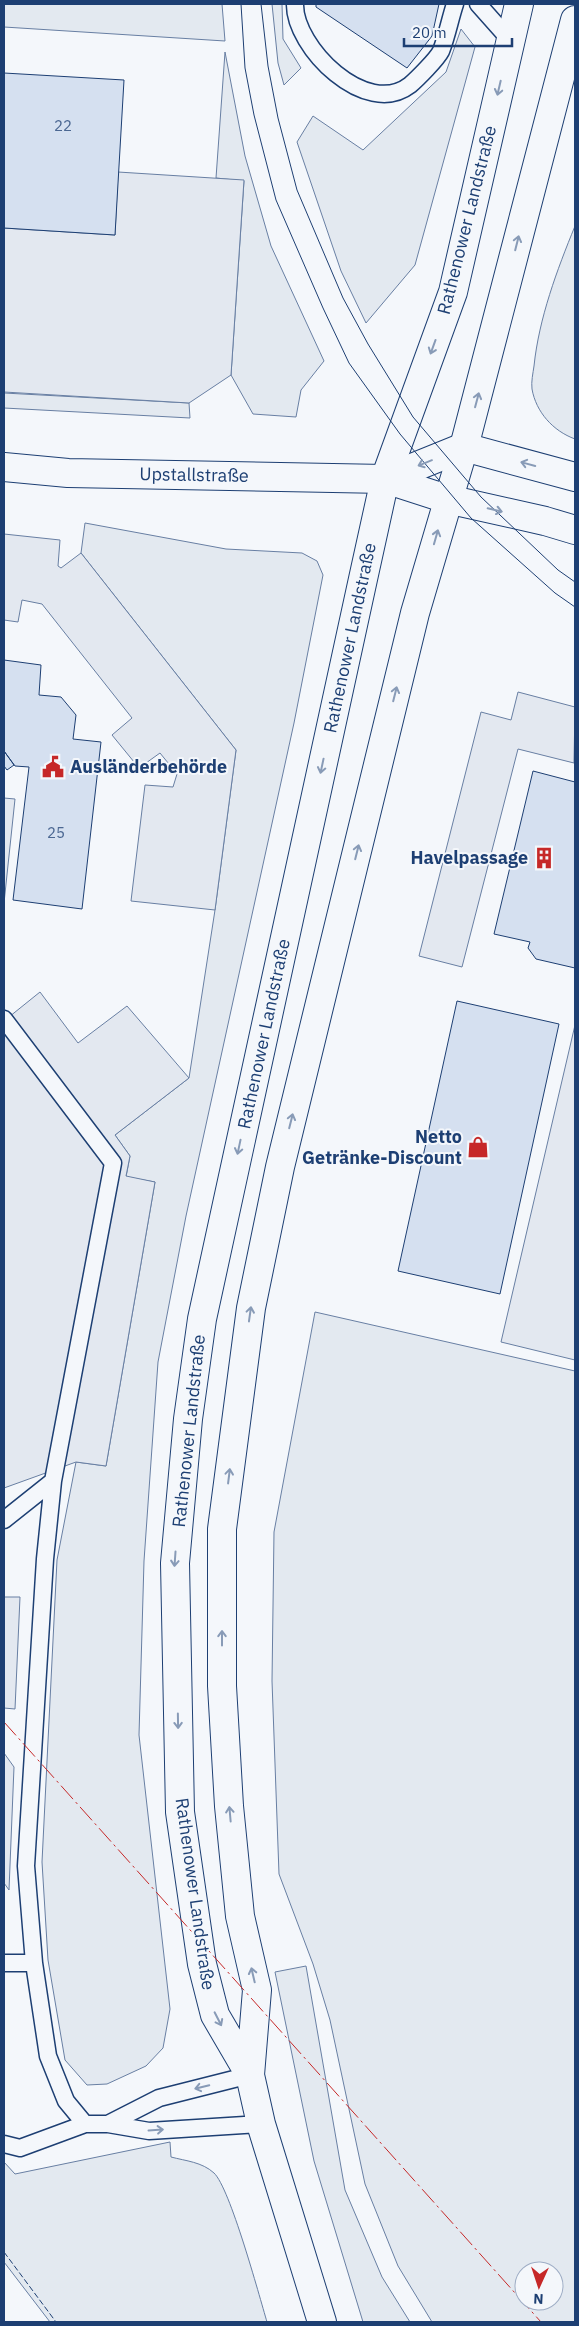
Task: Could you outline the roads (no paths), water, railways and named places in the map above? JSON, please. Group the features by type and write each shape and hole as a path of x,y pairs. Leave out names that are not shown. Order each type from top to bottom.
{"main road":[{"name":"Rathenower Landstraße","path":"250,2075 215,2015 202,1964 180,1812 175,1573 188,1419 202,1319 385,479 453,292 519,4"},
{"name":"Rathenower Landstraße","path":"322,2322 261,2124 250,2075 257,1990 240,1916 230,1806 222,1686 222,1530 251,1308 280,1167 416,606 464,448 568,66 575,20"},
{"name":"Upstallstraße","path":"385,479 464,448"},
{"path":"464,448 575,477"},
{"name":"Upstallstraße","path":"4,466 68,473 385,479 447,499 545,521 575,530"}],"lane":[{"path":"295,4 295,11 311,49 345,81 369,93 392,92 409,86 440,53 455,4"},
{"path":"478,4 510,40"},
{"path":"4,1019 113,1163 53,1481 45,1559 26,1866 34,1963 48,2056 66,2101 85,2124"},
{"path":"4,1520 53,1481"},
{"path":"4,1963 34,1963"},
{"path":"108,2124 159,2098 250,2075"},
{"path":"4,2144 20,2148 85,2124 108,2124 150,2131 261,2124"}],"tram line":[{"path":"241,4 245,68 254,115 276,200 349,363 400,434 471,518 555,593 575,607"},
{"path":"261,4 268,66 278,118 297,190 343,298 368,344 413,417 481,497 558,570 575,582"}],"place":[{"name":"Ausländerbehörde","path":"53,767"},
{"name":"Havelpassage","path":"544,858"},
{"name":"Netto Getränke-Discount","path":"478,1147"}]}
